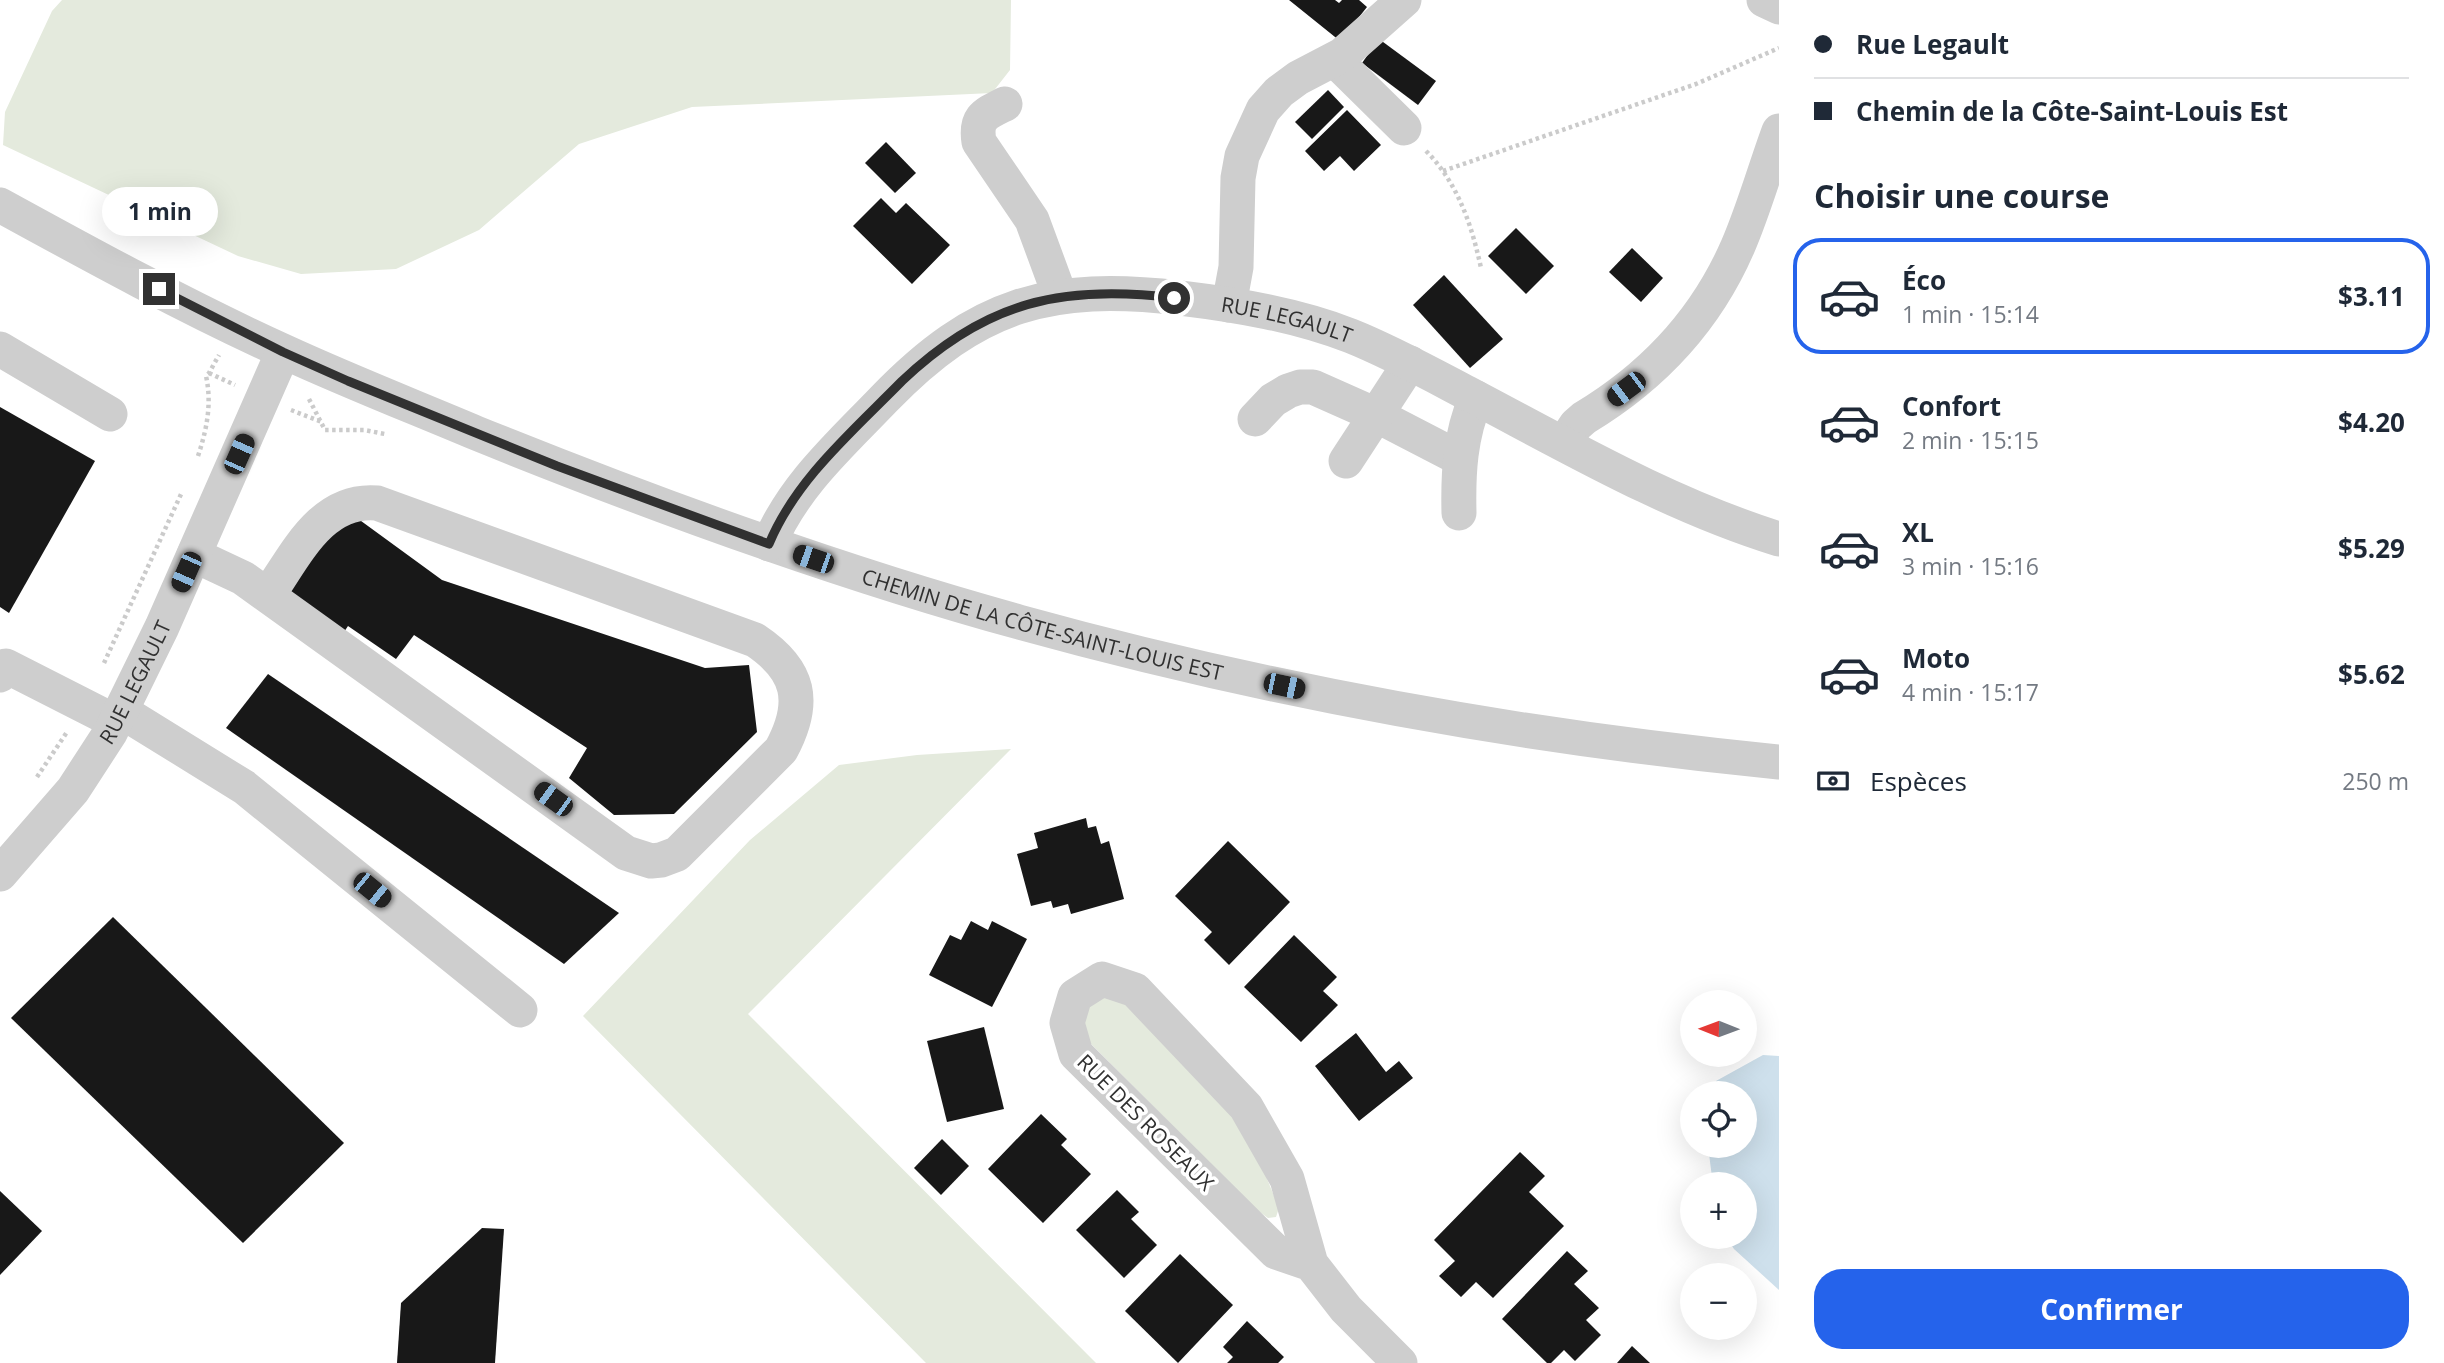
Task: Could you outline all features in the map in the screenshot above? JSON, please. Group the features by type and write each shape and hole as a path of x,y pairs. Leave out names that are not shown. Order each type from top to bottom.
{"street":[{"path":"1228,305 1236,267 1238,177 1242,156 1263,110 1279,92 1298,78 1335,60 1404,0"},
{"path":"1763,0 1779,7"},
{"path":"1335,60 1404,128"},
{"path":"1005,104 980,119 979,142 1032,220 1060,296"},
{"path":"1564,443 1569,433 1584,418 1651,369 1676,345 1708,303 1738,246 1779,131"},
{"name":"CHEMIN DE LA CÔTE-SAINT-LOUIS EST","path":"0,205 283,352 557,466 769,544 909,590 1020,623 1271,683 1533,732 1712,756 1779,762"},
{"name":"RUE LEGAULT","path":"769,544 782,514 802,485 919,365 953,340 997,315 1032,302 1092,292 1135,293 1228,305 1314,323 1376,346 1657,492 1729,522 1779,539"},
{"path":"0,349 110,414"},
{"name":"RUE LEGAULT","path":"0,874 73,790 96,757 194,555 283,352"},
{"path":"1346,461 1410,363"},
{"path":"1255,419 1273,400 1300,387 1321,390 1459,458"},
{"path":"1459,513 1459,458 1463,435 1476,398"},
{"path":"194,555 243,578 626,853 643,860 661,860 684,849 781,750 793,723 796,708 795,686 781,659 755,640 377,503 347,505 332,512 314,529 268,595"},
{"path":"2,668 118,716 244,786 520,1010"},
{"name":"RUE DES ROSEAUX","path":"1311,1264 1276,1252 1076,1054 1067,1023 1075,996 1102,979 1135,990 1246,1107 1287,1179 1311,1264 1346,1309 1401,1363"}],"path":[{"path":"1443,171 1696,84 1779,48"},
{"path":"1404,128 1437,161 1443,171 1464,210 1481,268"},
{"path":"197,460 206,429 209,401 206,376 209,373"},
{"path":"323,423 325,430 364,429 390,434"},
{"name":"RUE LEGAULT","path":"104,664 184,486"},
{"name":"RUE LEGAULT","path":"32,784 63,738"}],"shaded area":[{"path":"62,0 1011,0 1010,70 992,93 692,107 579,144 479,230 396,269 301,274 238,256 3,145 5,112 52,11"},
{"path":"1011,749 748,1014 1096,1363 926,1363 583,1016 750,840 839,765 917,755"},
{"path":"1114,996 1131,1006 1230,1113 1261,1164 1279,1208 1276,1217 1268,1218 1257,1210 1090,1043 1081,1020 1084,1014 1093,1002"}],"water":[{"path":"1763,1055 1779,1056 1779,1290 1757,1270 1757,1263 1749,1263 1734,1249 1757,1249 1757,1172 1711,1172 1710,1158 1757,1158 1757,1081 1716,1081 1740,1068 1757,1068 1757,1058"}],"building":[{"path":"1289,0 1335,0 1339,3 1342,0 1359,0 1367,7 1340,41"},
{"path":"1379,39 1436,81 1418,105 1362,63"},
{"path":"1328,90 1344,107 1312,139 1295,122"},
{"path":"1347,110 1381,145 1354,171 1340,156 1324,171 1305,151"},
{"path":"886,142 916,173 895,193 865,163"},
{"path":"881,198 896,213 906,203 950,245 912,284 853,226"},
{"path":"1516,228 1554,266 1526,294 1488,256"},
{"path":"1632,248 1663,278 1641,302 1609,272"},
{"path":"1444,275 1503,339 1470,368 1413,305"},
{"path":"0,407 95,461 9,613 0,607"},
{"path":"346,510 442,580 705,668 749,665 757,732 674,814 614,815 569,778 587,748 414,635 396,659 348,626 342,635 285,592"},
{"path":"268,674 619,913 564,964 226,728"},
{"path":"1086,818 1088,828 1096,826 1101,844 1109,841 1124,899 1071,914 1068,904 1053,908 1051,901 1031,906 1017,854 1038,848 1034,833"},
{"path":"1228,841 1290,902 1229,965 1204,940 1212,932 1175,896"},
{"path":"113,917 344,1143 243,1243 11,1018"},
{"path":"971,921 988,930 992,921 1027,939 992,1007 929,975 950,935 961,940"},
{"path":"1294,935 1337,977 1323,991 1338,1005 1301,1042 1244,987"},
{"path":"984,1027 1004,1109 947,1122 927,1041"},
{"path":"1356,1033 1386,1072 1399,1061 1413,1078 1359,1121 1315,1066"},
{"path":"1041,1114 1067,1139 1061,1145 1091,1174 1043,1223 988,1169"},
{"path":"942,1139 969,1166 941,1195 914,1168"},
{"path":"1520,1152 1545,1176 1529,1192 1564,1226 1493,1298 1476,1282 1461,1297 1439,1276 1455,1261 1434,1240"},
{"path":"1117,1190 1139,1212 1131,1219 1157,1245 1124,1278 1076,1230"},
{"path":"0,1191 42,1231 0,1275"},
{"path":"482,1228 504,1229 495,1363 397,1363 401,1303"},
{"path":"1567,1251 1588,1271 1574,1284 1599,1308 1586,1320 1601,1335 1575,1361 1564,1350 1551,1363 1547,1363 1502,1319"},
{"path":"1180,1254 1233,1305 1178,1363 1125,1311"},
{"path":"1247,1321 1284,1357 1278,1363 1227,1363 1233,1357 1223,1347"},
{"path":"1632,1346 1650,1363 1617,1363"}],"route":[{"path":"159,289 283,352 348,381 557,466 769,544 782,514 802,485 902,381 935,351 953,340 997,315 1049,298 1092,292 1116,292 1174,298"}]}
